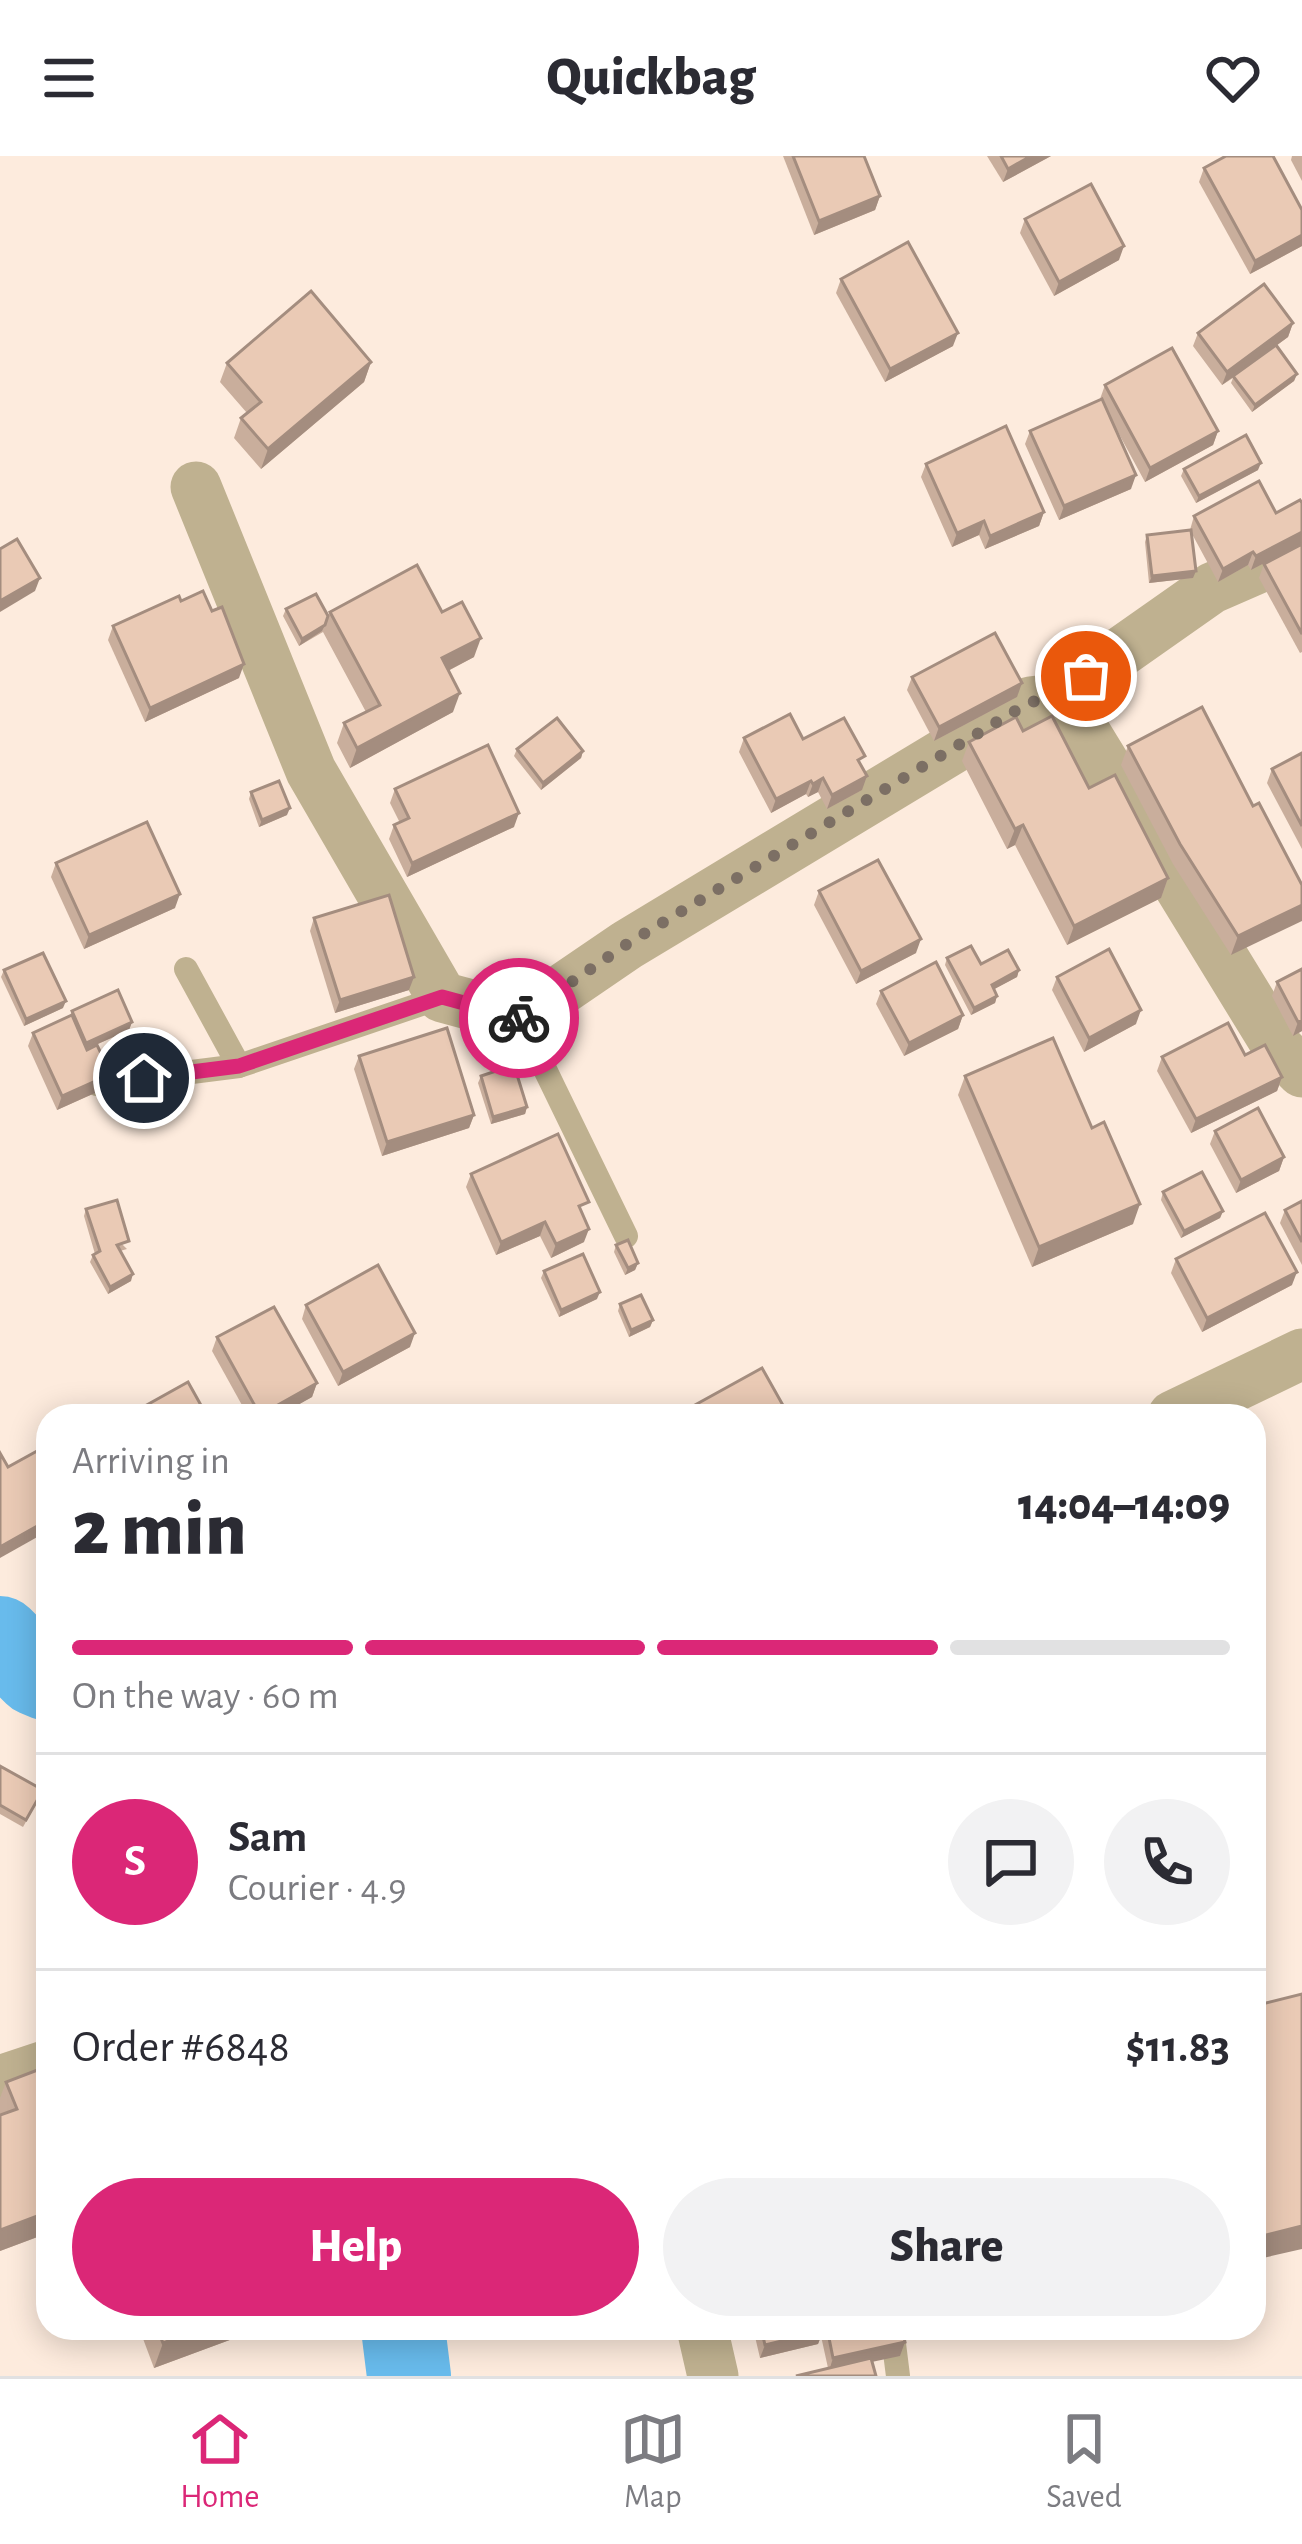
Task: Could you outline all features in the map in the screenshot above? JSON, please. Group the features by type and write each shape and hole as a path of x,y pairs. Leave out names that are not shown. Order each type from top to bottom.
{"street":[{"path":"196,487 311,771 442,997 520,1018 627,944 1030,702 1054,699 1212,588 1302,549"},
{"path":"1054,699 1075,716 1279,1049 1302,1072"},
{"path":"1198,1404 1302,1354"},
{"path":"0,2080 36,2069"},
{"path":"705,2340 713,2376"}],"lane":[{"path":"186,969 239,1066"},
{"path":"97,1084 239,1066 442,997"},
{"path":"520,1018 626,1236"},
{"path":"894,2340 898,2376"}],"building":[{"path":"793,156 864,156 880,196 819,221"},
{"path":"1001,156 1031,156 1008,169"},
{"path":"1226,156 1273,156 1302,210 1302,235 1255,261 1204,168"},
{"path":"1091,184 1124,246 1059,282 1025,219"},
{"path":"908,242 958,333 890,369 841,279"},
{"path":"1264,284 1293,323 1227,372 1198,333"},
{"path":"311,291 371,362 268,449 241,418 261,402 227,363"},
{"path":"1276,345 1297,374 1255,405 1233,376"},
{"path":"1172,348 1218,431 1150,468 1105,385"},
{"path":"1102,399 1136,475 1064,506 1030,431"},
{"path":"1006,426 1044,512 990,536 984,521 957,533 926,464"},
{"path":"1246,435 1261,463 1199,496 1184,469"},
{"path":"1259,481 1276,513 1300,500 1302,532 1223,569 1194,516"},
{"path":"1191,530 1196,571 1152,576 1147,535"},
{"path":"17,539 40,578 0,601 0,549"},
{"path":"1302,544 1302,634 1264,564"},
{"path":"417,565 442,612 462,602 481,638 442,658 460,693 357,748 344,723 380,705 330,612"},
{"path":"203,591 212,611 222,607 244,664 150,708 113,626 179,596 181,601"},
{"path":"316,594 328,616 325,625 302,639 286,609"},
{"path":"995,633 1022,683 939,727 912,677"},
{"path":"1202,707 1253,806 1259,803 1302,885 1302,905 1238,936 1180,844 1128,746"},
{"path":"790,714 803,739 844,718 865,756 858,760 867,776 832,795 823,778 776,799 744,738"},
{"path":"1052,716 1089,788 1115,775 1168,878 1074,926 1023,825 1015,829 969,742 1016,717 1023,731"},
{"path":"557,718 583,751 543,783 517,749"},
{"path":"488,745 519,813 412,863 394,825 409,818 395,789"},
{"path":"1302,753 1302,826 1272,769"},
{"path":"279,781 290,808 262,820 251,792"},
{"path":"147,822 180,894 89,935 56,863"},
{"path":"878,860 921,939 861,971 819,891"},
{"path":"389,895 414,977 340,1000 314,918"},
{"path":"971,946 981,964 1008,950 1019,970 992,985 997,996 974,1008 947,958"},
{"path":"1109,949 1141,1010 1089,1038 1057,977"},
{"path":"43,953 66,1001 26,1019 4,970"},
{"path":"936,962 963,1015 909,1043 881,991"},
{"path":"1302,969 1302,1020 1298,1022 1277,982"},
{"path":"118,990 132,1022 86,1043 72,1011"},
{"path":"72,1015 87,1050 97,1045 111,1074 62,1096 33,1033"},
{"path":"1228,1023 1245,1055 1265,1045 1282,1077 1196,1119 1162,1057"},
{"path":"447,1028 474,1115 387,1142 359,1056"},
{"path":"1053,1038 1092,1128 1104,1122 1140,1204 1039,1247 965,1076"},
{"path":"514,1065 527,1107 493,1117 481,1076"},
{"path":"1258,1108 1284,1157 1241,1180 1215,1131"},
{"path":"558,1134 589,1202 579,1206 589,1229 556,1244 545,1222 501,1242 471,1174"},
{"path":"1202,1172 1223,1211 1184,1231 1163,1192"},
{"path":"117,1200 129,1241 117,1245 133,1274 110,1287 93,1255 100,1251 86,1209"},
{"path":"1302,1201 1302,1242 1285,1210"},
{"path":"1265,1213 1297,1272 1207,1318 1176,1259"},
{"path":"628,1240 638,1263 628,1268 616,1245"},
{"path":"583,1254 600,1292 561,1310 544,1271"},
{"path":"378,1265 415,1333 343,1372 306,1305"},
{"path":"641,1295 653,1320 631,1330 620,1304"},
{"path":"274,1307 317,1383 280,1404 254,1404 217,1337"},
{"path":"762,1368 782,1404 697,1404"},
{"path":"188,1382 200,1404 149,1404"},
{"path":"36,1452 36,1527 0,1547 0,1453 8,1467"},
{"path":"0,1766 36,1786 36,1802 26,1820 0,1805"},
{"path":"1302,1994 1302,2226 1266,2235 1266,2003"},
{"path":"36,2071 36,2216 0,2230 0,2115 17,2109 6,2082"},
{"path":"829,2340 905,2340 905,2342 833,2358"},
{"path":"871,2358 876,2376 796,2376"}],"waterway":[{"path":"0,1638 36,1674"},
{"path":"404,2340 409,2376"}],"way so far":[{"path":"519,1018 627,944 1030,702 1054,699 1086,676"}],"route":[{"path":"144,1078 239,1066 442,997 519,1018"}]}
